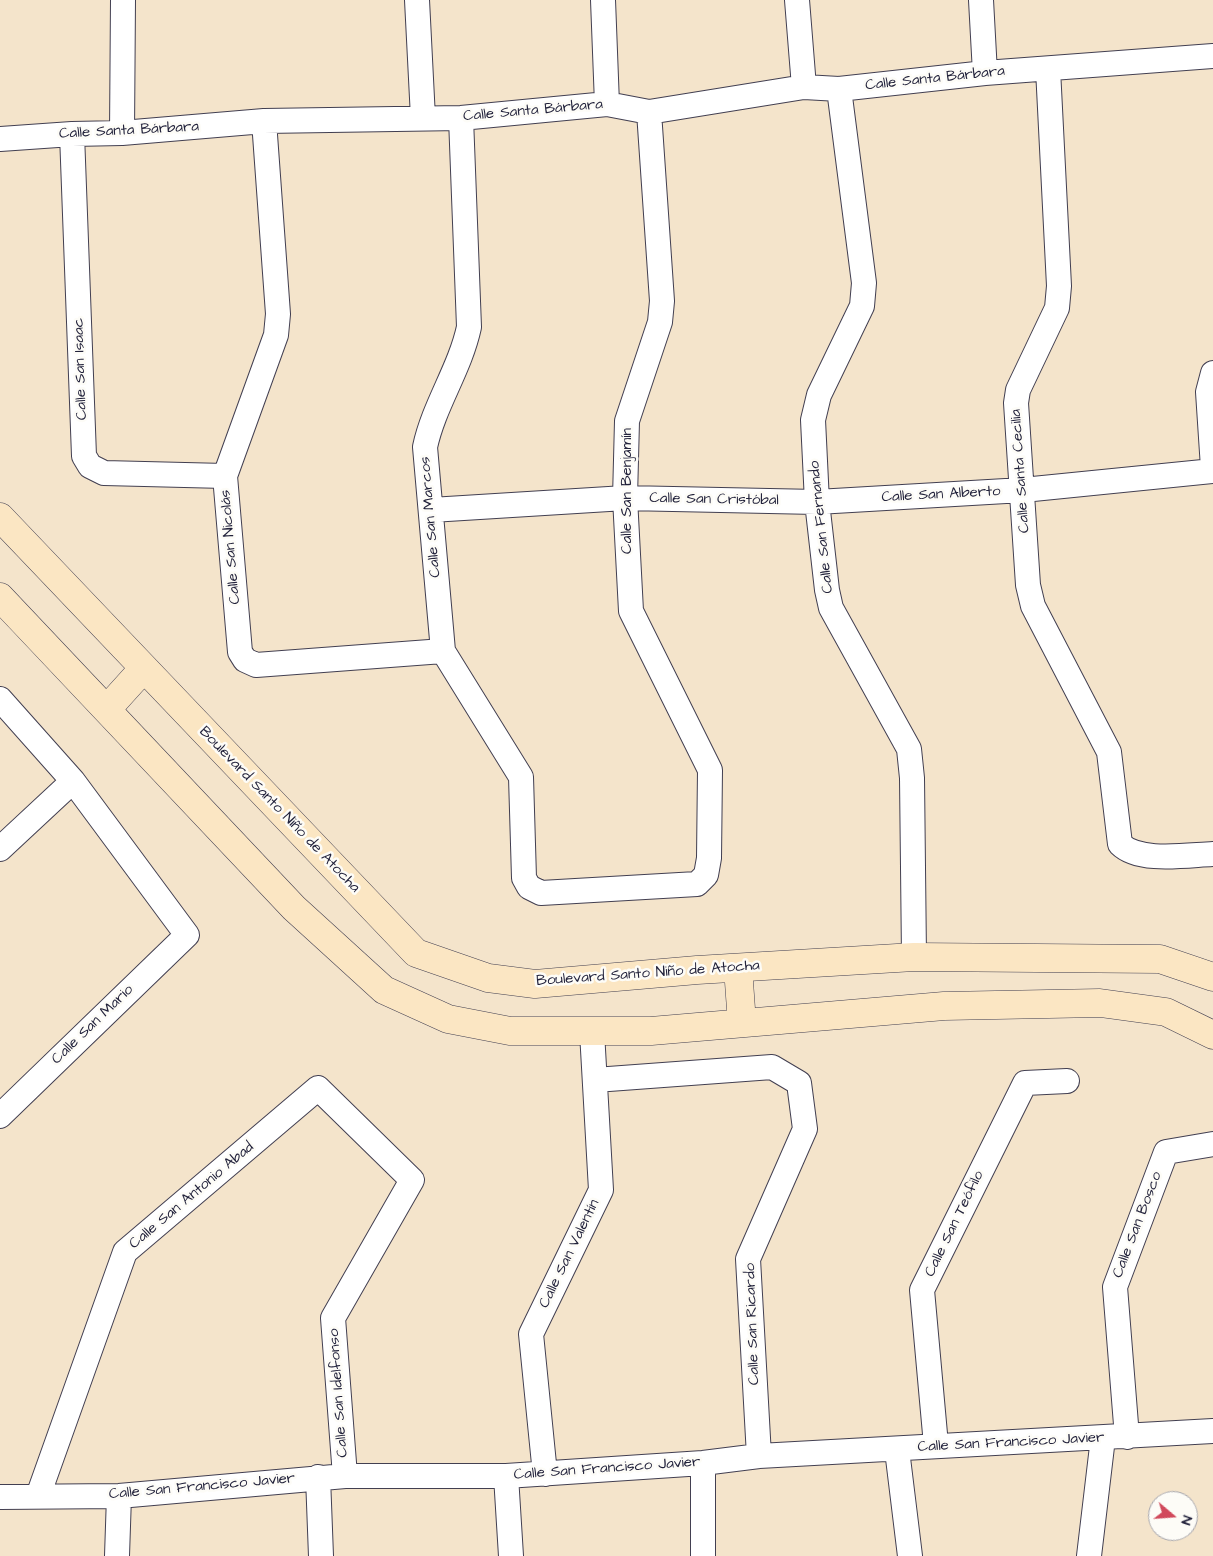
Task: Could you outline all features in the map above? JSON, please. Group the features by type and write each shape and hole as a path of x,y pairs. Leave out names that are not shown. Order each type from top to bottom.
{"street":[{"path":"122,133 123,0"},
{"path":"416,0 423,118"},
{"path":"603,0 607,104"},
{"path":"797,0 804,88"},
{"path":"981,0 985,73"},
{"name":"Calle Santa Bárbara","path":"0,139 122,133 264,121 461,118 607,104 649,112 804,88 839,90 985,73 1213,56"},
{"name":"Calle Santa Cecilia","path":"1048,69 1059,286 1057,308 1018,390 1016,403 1028,585 1033,606 1109,752 1117,832 1120,844 1126,851 1138,855 1213,854"},
{"name":"Calle San Fernando","path":"839,90 864,283 862,306 819,395 813,420 817,502 827,590 831,608 909,749 912,778 914,957"},
{"name":"Calle San Benjamín","path":"541,893 697,884 706,875 709,858 710,770 631,611 625,498 627,421 660,322 662,301 649,112"},
{"name":"Calle San Marcos","path":"461,118 469,327 464,351 429,428 425,447 443,651 521,777 524,878 529,887 541,893"},
{"name":"Calle San Nicolás","path":"264,121 278,314 276,335 226,476 240,652 245,660 256,665 443,651"},
{"name":"Calle San Isaac","path":"72,134 84,456 90,466 104,473 226,476"},
{"path":"1213,373 1208,392 1213,469"},
{"name":"Calle San Alberto","path":"817,502 1022,490 1213,469"},
{"name":"Calle San Cristóbal","path":"431,510 625,498 817,502"},
{"name":"Boulevard Santo Niño de Atocha","path":"0,517 416,953 488,978 535,984 738,968 914,957 1160,959 1213,977"},
{"path":"0,597 294,908 384,990 448,1019 510,1031 651,1031 944,1006 1100,1002 1166,1012 1213,1035"},
{"path":"107,709 144,668"},
{"path":"0,699 73,781 0,848"},
{"name":"Calle San Mario","path":"0,1116 186,934 73,781"},
{"path":"738,968 742,1023"},
{"name":"Calle San Valentín","path":"545,1474 531,1334 601,1190 592,1032"},
{"name":"Calle San Ricardo","path":"595,1080 772,1066 800,1083 805,1129 748,1259 759,1456"},
{"name":"Calle San Teófilo","path":"936,1446 922,1290 1025,1083 1067,1081"},
{"name":"Calle San Antonio Abad","path":"38,1496 125,1252 318,1088 412,1180"},
{"name":"Calle San Bosco","path":"1127,1437 1115,1287 1166,1152 1213,1144"},
{"name":"Calle San Idelfonso","path":"345,1476 334,1318 412,1180"},
{"name":"Calle San Francisco Javier","path":"0,1497 119,1496 318,1477 545,1474 703,1463 759,1456 897,1450 936,1446 1213,1431"},
{"path":"1089,1556 1103,1438"},
{"path":"897,1450 910,1556"},
{"path":"703,1463 703,1556"},
{"path":"506,1476 511,1556"},
{"path":"318,1477 321,1556"},
{"path":"117,1556 119,1496"}]}
